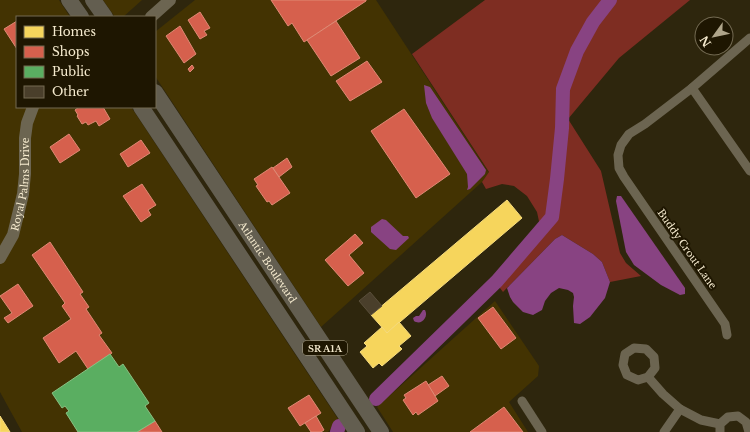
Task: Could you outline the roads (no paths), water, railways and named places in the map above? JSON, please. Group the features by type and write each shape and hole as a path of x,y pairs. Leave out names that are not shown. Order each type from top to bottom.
{"highway":[{"path":"69,0 80,16"},
{"path":"93,0 104,16"},
{"name":"Atlantic Boulevard","path":"156,94 381,432"},
{"name":"Atlantic Boulevard","path":"142,108 357,432"}],"street":[{"path":"152,16 170,0"},
{"name":"Buddy Crout Lane","path":"727,335 725,324 624,177 619,168 618,155 621,145 629,134 645,124 692,88 750,38"},
{"path":"692,88 750,171"},
{"name":"Royal Palms Drive","path":"0,258 13,235 23,194 25,174 25,138 27,122 33,108"},
{"path":"648,377 663,394 680,409 720,428 728,417 738,416 746,422 749,432"},
{"path":"522,401 542,432"},
{"path":"664,432 680,409"}],"waterway":[{"path":"376,399 497,281 552,217 562,128 563,89 577,51 593,22 610,0"},
{"path":"337,432 339,426"}]}
